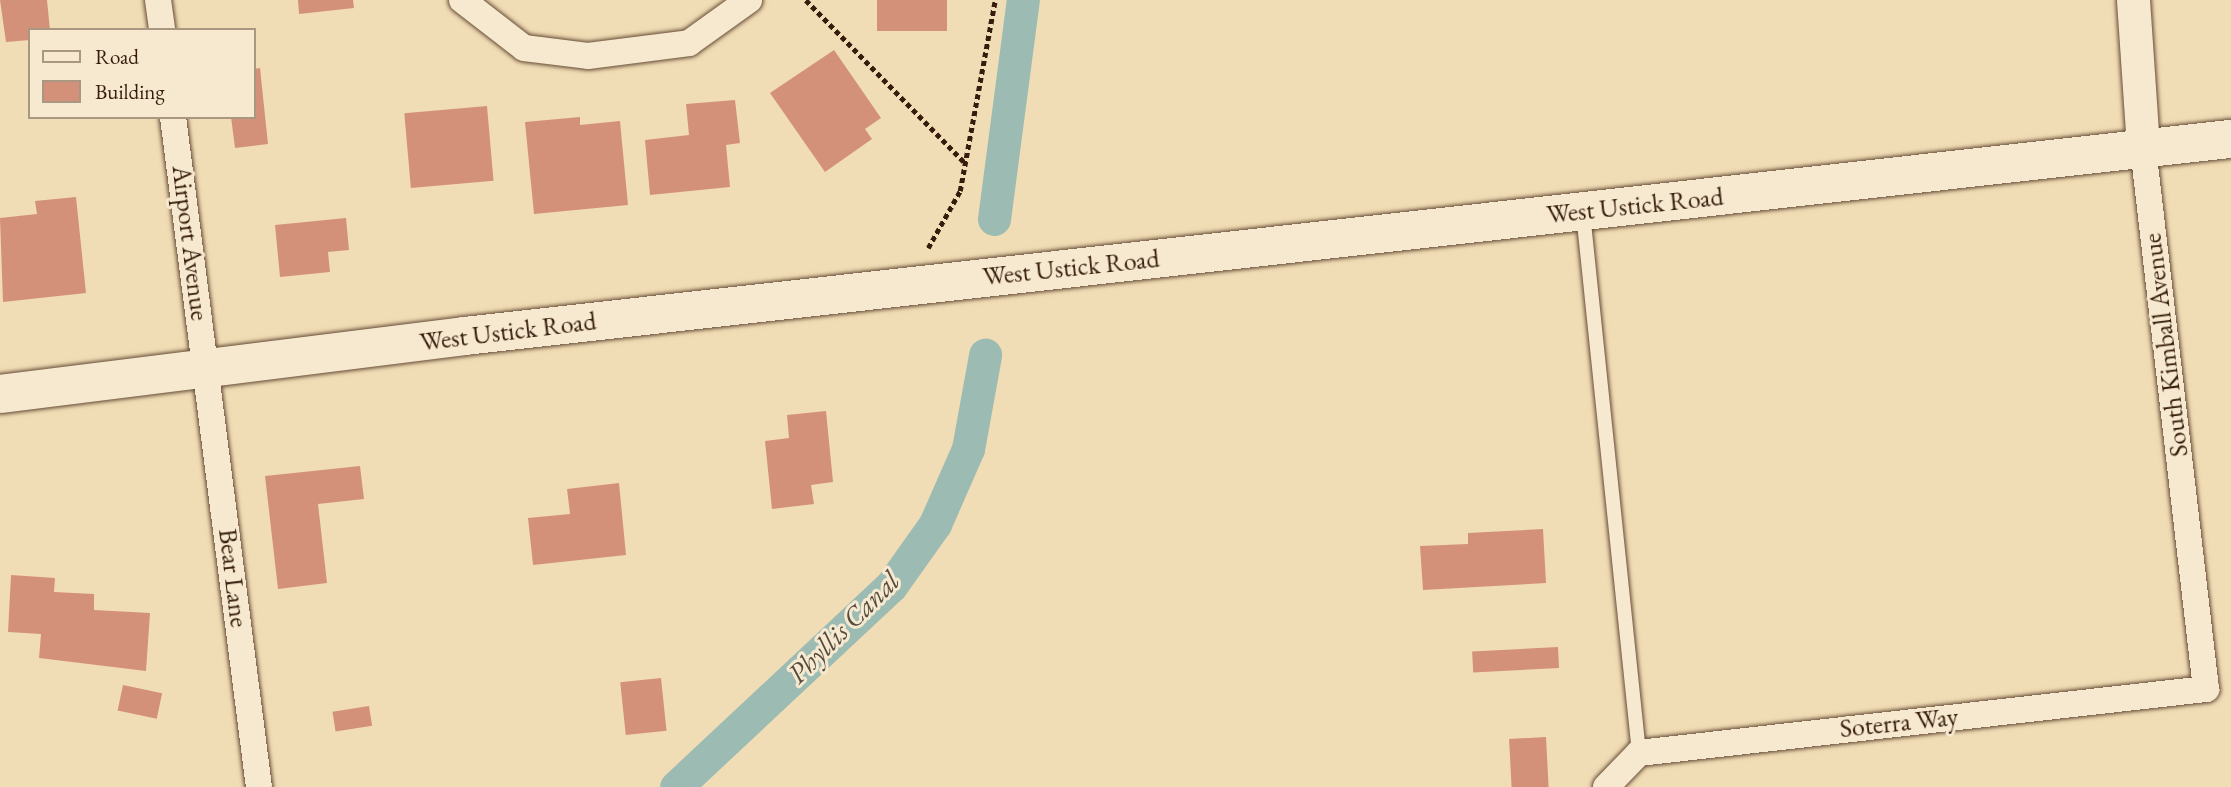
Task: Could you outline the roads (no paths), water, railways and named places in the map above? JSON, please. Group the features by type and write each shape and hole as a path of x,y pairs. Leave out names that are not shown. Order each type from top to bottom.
{"main road":[{"name":"West Ustick Road","path":"0,394 897,288 2231,139"}],"street":[{"path":"158,0 162,28"},
{"path":"462,0 524,48 588,56 689,43 748,1"},
{"name":"South Kimball Avenue","path":"2133,0 2143,148 2206,688"},
{"name":"Airport Avenue","path":"173,119 206,369"},
{"name":"Bear Lane","path":"206,369 259,787"},
{"name":"Soterra Way","path":"1639,753 2206,688"},
{"path":"1606,787 1639,753"}],"lane":[{"path":"1583,211 1639,753"}],"waterway":[{"name":"Phyllis Canal","path":"994,219 1023,0"},
{"name":"Phyllis Canal","path":"676,787 891,586 935,524 968,449 985,355"}]}
